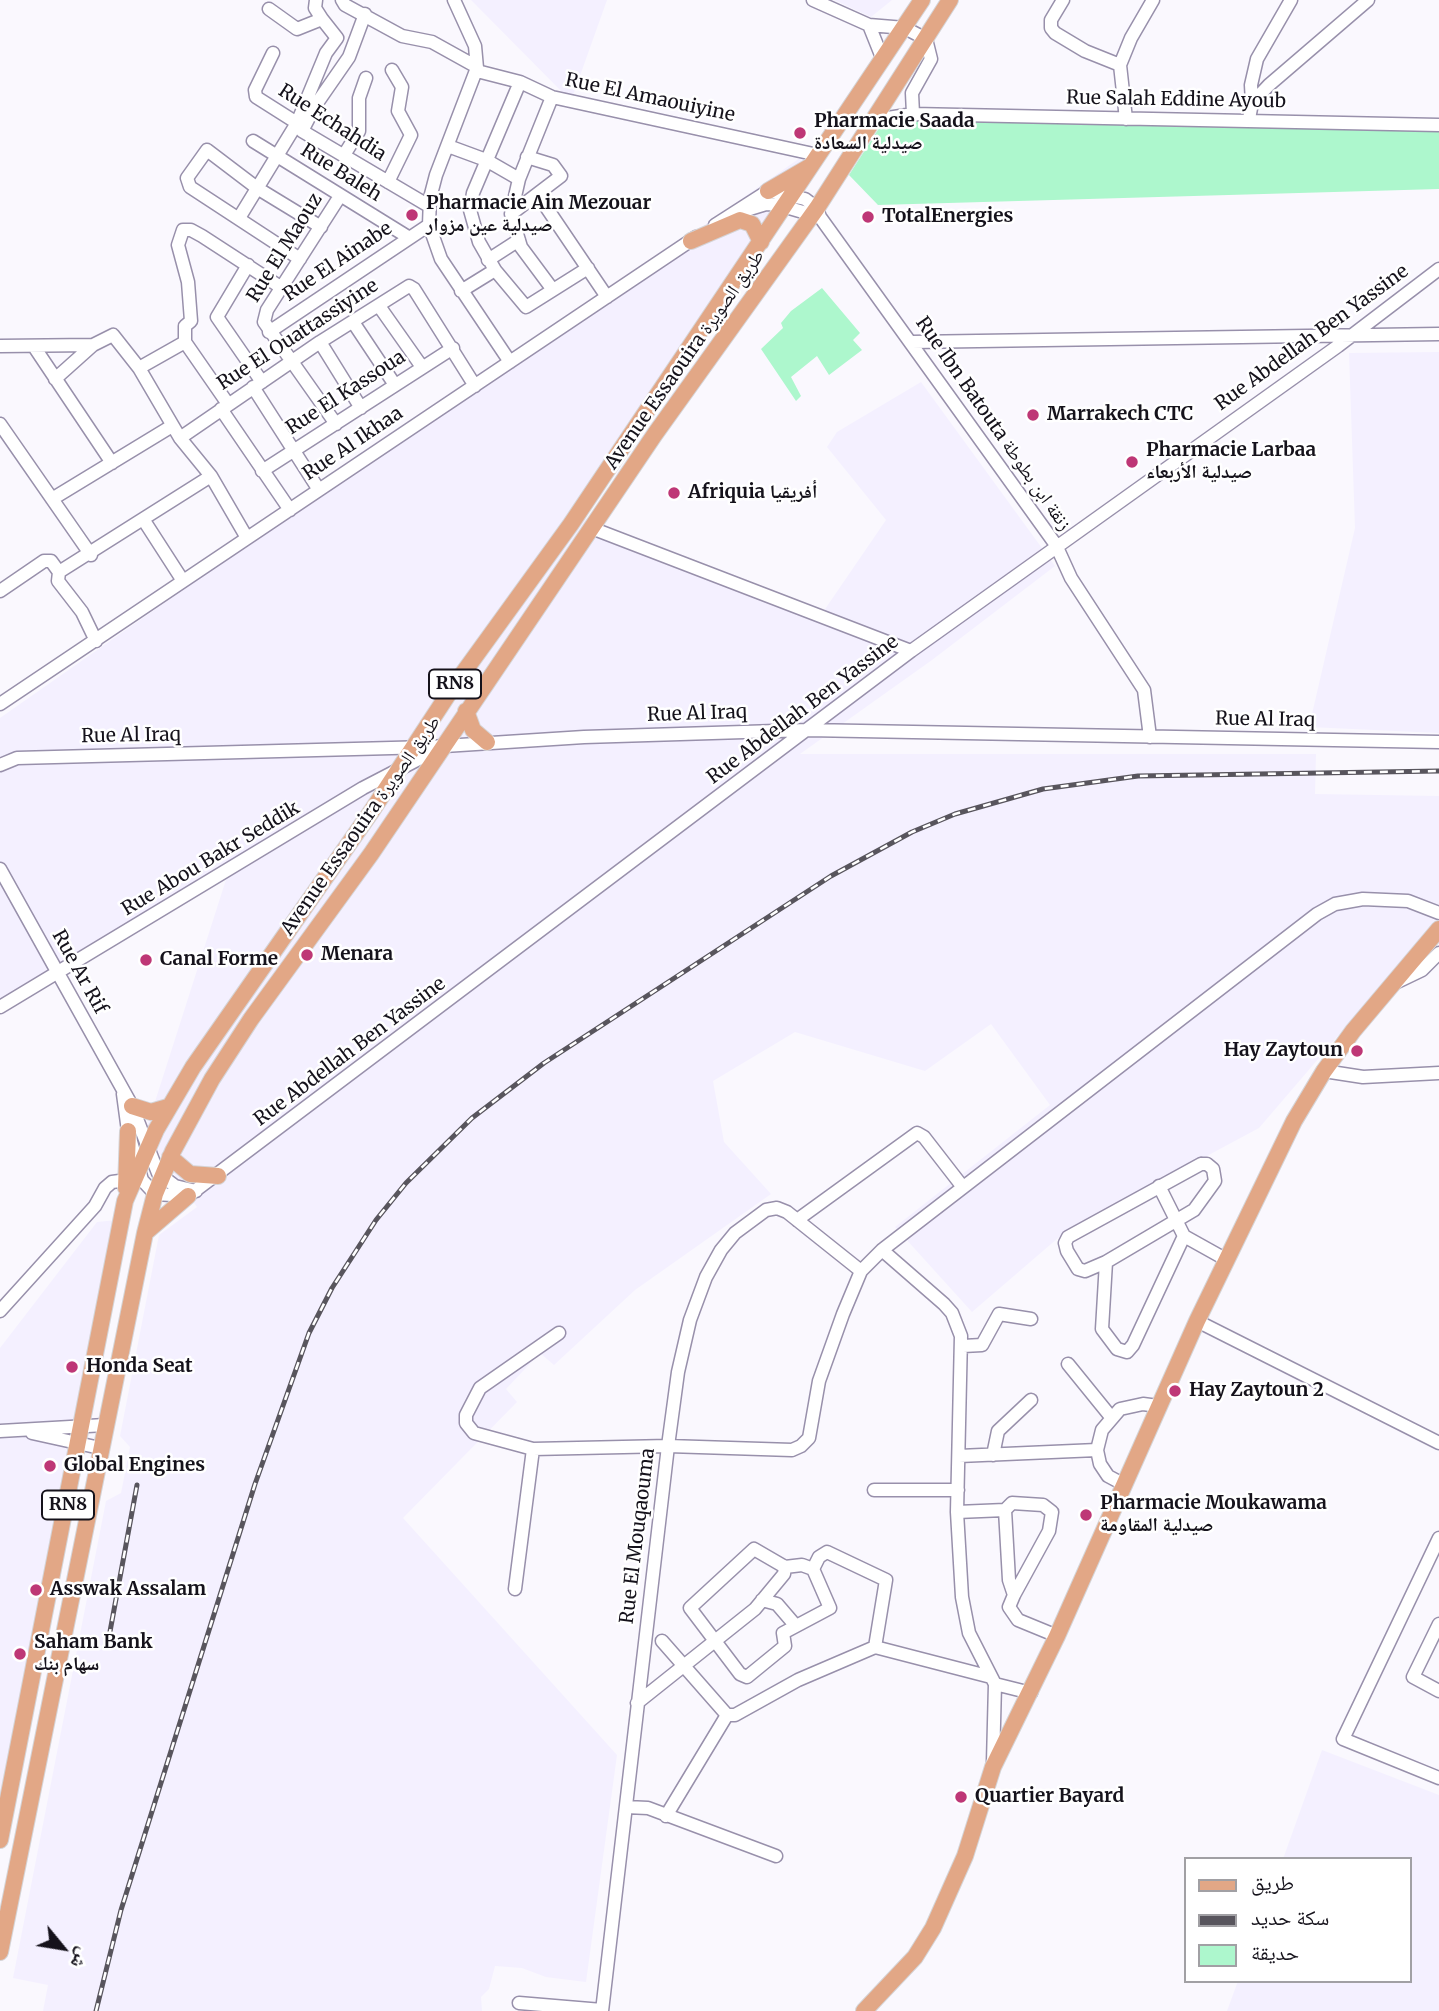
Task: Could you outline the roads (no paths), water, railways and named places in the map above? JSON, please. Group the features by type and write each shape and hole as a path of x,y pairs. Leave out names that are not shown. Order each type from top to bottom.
{"main road":[{"name":"Avenue Essaouira طريق الصويرة","path":"133,1175 168,1107 453,687 571,524 922,0"},
{"name":"Avenue Essaouira طريق الصويرة","path":"155,1194 170,1157 212,1079 245,1029 371,854 655,435 816,214 950,0"},
{"path":"768,191 815,160"},
{"path":"691,241 740,220 752,224 761,242"},
{"path":"466,711 473,730 488,742"},
{"path":"864,2011 915,1957 933,1928 965,1856 993,1767 1057,1636 1157,1406 1294,1121 1324,1071 1392,984 1431,959 1439,929"},
{"path":"127,1100 151,1112 168,1107"},
{"path":"128,1131 126,1145 133,1175"},
{"path":"170,1157 190,1174 218,1176"},
{"name":"RN8","path":"0,1840 125,1201 133,1175"},
{"name":"RN8","path":"0,1952 100,1448 155,1194"},
{"path":"145,1233 192,1194"}],"street":[{"path":"300,127 326,53 336,40 336,32 321,19 314,5 316,0"},
{"name":"Rue El Amaouiyine","path":"342,0 345,5 402,36 432,42 477,69 520,82 552,97 815,160"},
{"path":"454,0 475,46 477,69 429,206 429,225 439,255 510,362"},
{"path":"813,0 869,25 905,28 926,39 931,59 912,93 913,114"},
{"path":"1063,0 1050,25 1055,33 1085,51 1120,65"},
{"path":"1126,119 1120,65 1130,38 1153,0"},
{"path":"1249,119 1251,85 1257,59 1291,0"},
{"path":"1252,103 1269,85 1368,0"},
{"path":"269,9 297,29 321,19"},
{"path":"239,218 275,156 300,127 344,65 365,14"},
{"path":"869,25 883,60"},
{"path":"336,40 346,38 353,42"},
{"name":"Rue Echahdia","path":"273,53 255,94 300,127 429,206"},
{"path":"388,181 411,135 398,111 402,87 392,70"},
{"path":"344,155 359,131 359,98 366,78"},
{"path":"520,82 486,160 470,210 479,242 491,265 523,307 588,268"},
{"path":"552,97 527,157 511,214 519,240 553,290"},
{"name":"Rue Salah Eddine Ayoub","path":"875,120 913,114 1439,125"},
{"name":"Rue Baleh","path":"253,141 408,237"},
{"path":"448,146 486,160 519,180"},
{"path":"300,259 186,181 206,150 257,188 321,227"},
{"path":"511,214 561,174 553,166 527,157"},
{"path":"768,191 789,201"},
{"name":"Rue Al Ikhaa","path":"0,704 768,191"},
{"path":"538,195 607,297"},
{"name":"Rue El Maouz","path":"336,424 269,332 264,318 340,196"},
{"name":"Rue Al Ikhaa","path":"727,217 766,204 789,201 816,214"},
{"name":"Rue Ibn Batouta زنقة ابن بطوطة","path":"816,214 912,342 1056,545 1070,578 1144,690 1150,737"},
{"name":"Rue El Ainabe","path":"269,332 429,225"},
{"path":"282,288 197,232 183,230 178,245 188,282 191,321 185,326 185,342 262,471 290,510"},
{"path":"461,291 519,240"},
{"path":"248,265 217,317 292,450 319,490"},
{"name":"Rue Abdellah Ben Yassine","path":"192,1194 911,651 1355,334 1439,269"},
{"name":"Rue El Ouattassiyine","path":"180,438 320,342 411,287 453,348 475,386"},
{"path":"379,306 422,367"},
{"path":"353,322 395,385"},
{"path":"912,342 1439,334"},
{"path":"55,379 93,345 113,335 139,368 180,438 211,476 247,538"},
{"path":"139,368 185,342"},
{"path":"320,342 361,408"},
{"path":"0,346 35,348 93,345"},
{"path":"35,348 112,463"},
{"name":"Rue El Kassoua","path":"262,471 453,348"},
{"path":"0,424 90,555"},
{"path":"52,499 172,426"},
{"path":"59,572 90,555 211,476"},
{"path":"143,519 183,581"},
{"path":"593,529 911,651"},
{"path":"0,591 46,560 59,572"},
{"path":"59,572 58,581 82,612 96,641"},
{"name":"Rue Al Iraq","path":"1,758 443,746 808,730 1439,742"},
{"name":"Rue Abou Bakr Seddik","path":"0,1007 400,768 443,746"},
{"name":"Rue Ar Rif","path":"0,869 127,1100 161,1178"},
{"path":"559,1333 480,1388 466,1415 466,1423 474,1433 533,1449 611,1450 668,1446 792,1450 801,1446 809,1438 819,1381 861,1271 882,1250 1200,1003 1335,904 1363,899 1395,900 1439,912"},
{"path":"1324,1071 1363,1077 1439,1073"},
{"name":"Rue Ar Rif","path":"127,1100 128,1131"},
{"path":"797,1220 917,1133 924,1137 962,1186"},
{"path":"1201,1164 1207,1164 1213,1169 1215,1181 1194,1210 1106,1262 1086,1271 1078,1269 1067,1251 1065,1243 1068,1237 1159,1186 1201,1164"},
{"path":"0,1311 95,1206 105,1188 112,1182 133,1175 155,1194 192,1194"},
{"path":"161,1178 192,1194"},
{"path":"1159,1186 1184,1236 1227,1260"},
{"name":"Rue El Mouqaouma","path":"602,2010 668,1446 678,1372 690,1320 706,1277 721,1250 735,1233 766,1210 777,1208 797,1220 861,1271"},
{"path":"1106,1262 1102,1329 1117,1349 1127,1352 1133,1345 1184,1236"},
{"path":"882,1250 952,1313 959,1325 963,1346 957,1512 965,1615 970,1633 993,1681 993,1767"},
{"path":"963,1346 982,1345 999,1314 1031,1319"},
{"path":"1197,1321 1439,1443"},
{"path":"1068,1364 1111,1417"},
{"path":"993,1455 998,1431 1031,1400"},
{"path":"1123,1484 1108,1476 1100,1464 1097,1450 1102,1430 1111,1417 1131,1405 1157,1406"},
{"path":"0,1431 28,1432 105,1425"},
{"path":"28,1432 100,1448"},
{"path":"515,1589 533,1449"},
{"path":"959,1456 1097,1450"},
{"path":"874,1490 958,1490"},
{"path":"957,1512 1005,1510 1012,1503 1029,1502 1044,1505 1052,1512 1049,1531 1009,1606 1014,1617 1057,1636"},
{"path":"1005,1510 1009,1580 1014,1595"},
{"path":"1439,1538 1343,1739 1439,1779"},
{"path":"754,1549 785,1567 802,1565 813,1569 830,1608 807,1622 795,1625 782,1635 785,1646 747,1677 740,1674 692,1611 691,1604 754,1549"},
{"path":"813,1569 819,1557 827,1552 886,1580 875,1647"},
{"path":"637,1703 716,1641 762,1600 784,1574 785,1567"},
{"path":"762,1600 777,1604 795,1625"},
{"path":"1439,1624 1435,1639 1413,1677 1439,1691"},
{"path":"662,1641 727,1715 735,1715 797,1681 875,1647 1031,1693"},
{"path":"666,1816 727,1715"},
{"path":"626,1807 648,1808 776,1856"},
{"path":"519,2003 602,2010"}],"railway":[{"path":"96,2011 121,1910 255,1484 309,1333 332,1288 376,1220 406,1183 472,1118 544,1063 831,876 912,832 955,814 1043,789 1138,776 1439,771"},
{"path":"109,1637 137,1485"}],"place":[{"name":"Pharmacie Saada صيدلية السعادة","path":"800,133"},
{"name":"Pharmacie Ain Mezouar صيدلية عين مزوار","path":"412,215"},
{"name":"TotalEnergies","path":"868,217"},
{"name":"Marrakech CTC","path":"1033,415"},
{"name":"Pharmacie Larbaa صيدلية الأربعاء","path":"1132,462"},
{"name":"Afriquia أفريقيا","path":"674,493"},
{"name":"Menara","path":"307,955"},
{"name":"Canal Forme","path":"146,960"},
{"name":"Hay Zaytoun","path":"1357,1051"},
{"name":"Honda Seat","path":"72,1367"},
{"name":"Hay Zaytoun 2","path":"1175,1391"},
{"name":"Global Engines","path":"50,1466"},
{"name":"Pharmacie Moukawama صيدلية المقاومة","path":"1086,1515"},
{"name":"Asswak Assalam","path":"36,1590"},
{"name":"Saham Bank سهام بنك","path":"20,1654"},
{"name":"Quartier Bayard","path":"961,1797"}]}
